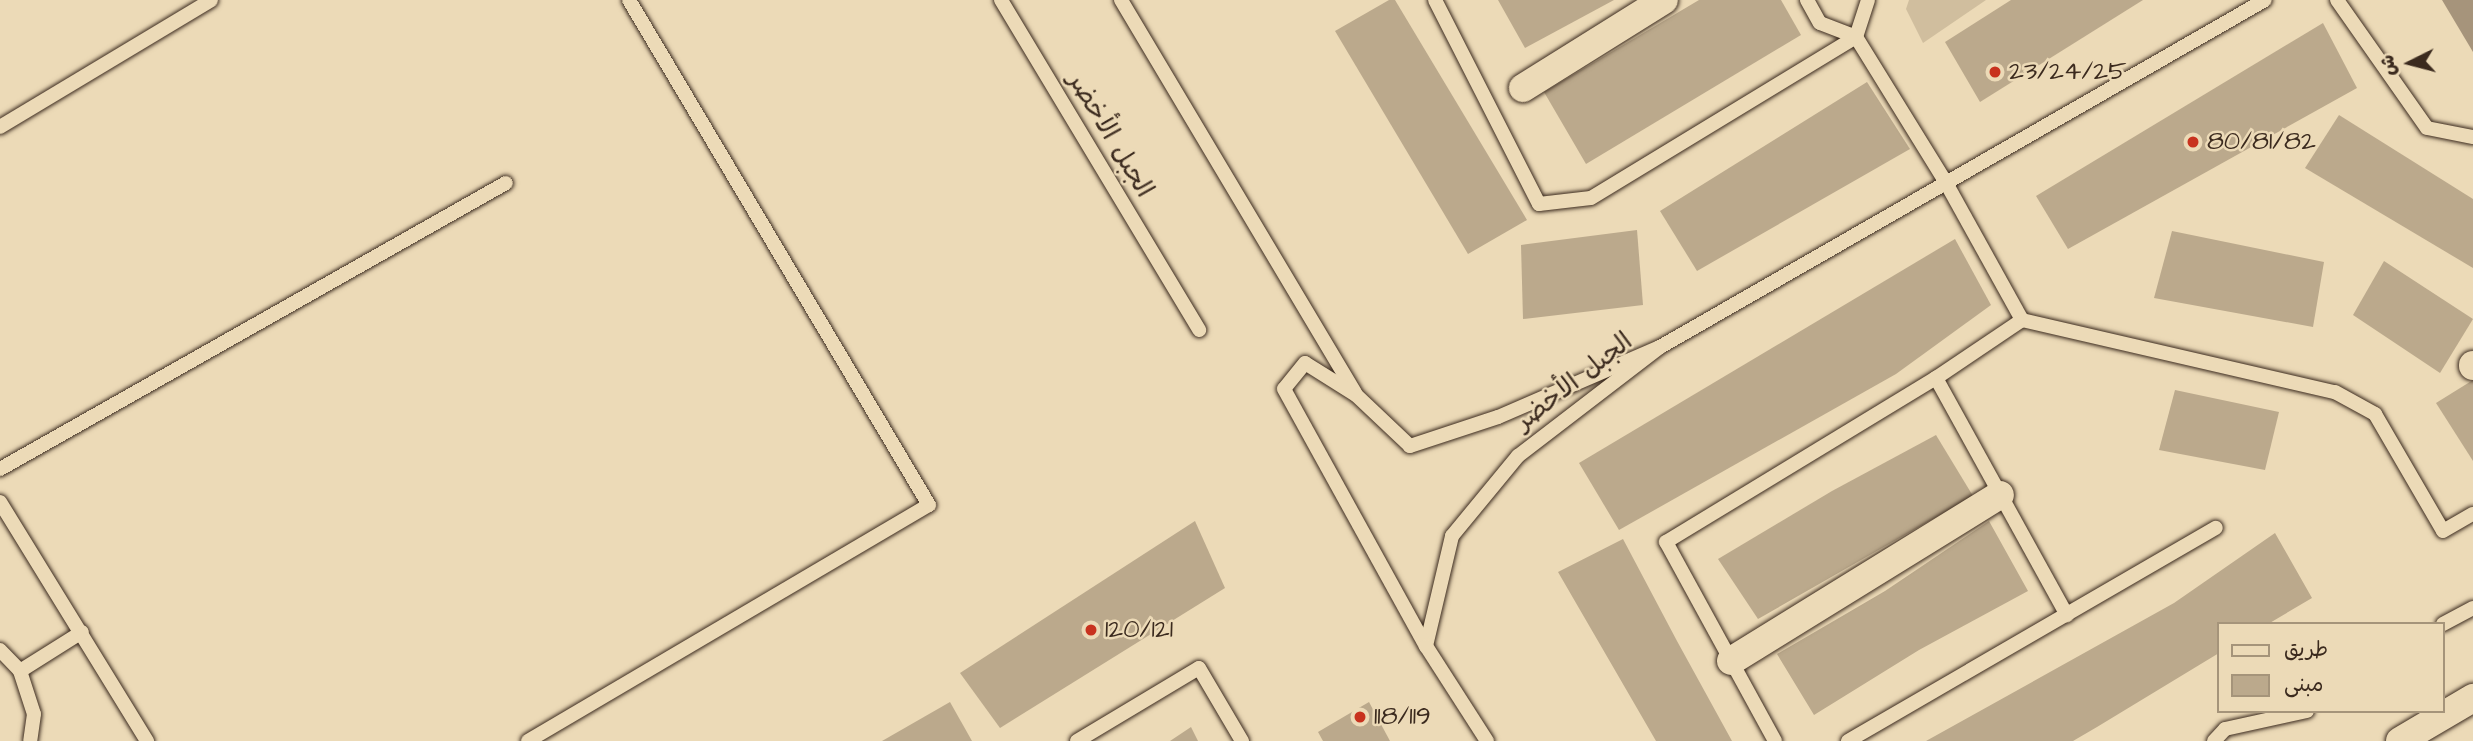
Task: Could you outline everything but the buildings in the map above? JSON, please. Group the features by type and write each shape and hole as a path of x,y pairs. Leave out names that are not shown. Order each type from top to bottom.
{"street":[{"path":"1523,88 1664,0"},
{"path":"1731,661 2000,495"},
{"path":"2400,741 2473,698"}],"lane":[{"path":"0,127 211,0"},
{"path":"528,741 929,505 629,0"},
{"name":"الجبل الأخضر","path":"1001,0 1199,330"},
{"name":"الجبل الأخضر","path":"1121,0 1356,395"},
{"path":"1435,0 1539,204 1591,198 1856,37 1868,0"},
{"path":"1807,0 1820,23 1856,37 1945,181 2022,320"},
{"path":"1660,347 1945,181 2265,0"},
{"path":"2337,0 2427,128 2473,137"},
{"path":"0,469 506,183"},
{"path":"1775,741 1666,542 1936,379 2022,320 2335,392 2375,414 2443,531 2473,514"},
{"name":"الجبل الأخضر","path":"1487,741 1426,646 1283,389 1305,363 1356,395 1410,446 1498,417 1660,347"},
{"name":"الجبل الأخضر","path":"1426,646 1452,536 1518,456 1660,347"},
{"path":"1936,379 2067,615"},
{"path":"0,502 147,741"},
{"path":"1848,741 2216,528"},
{"path":"2445,623 2473,607"},
{"path":"20,671 82,632"},
{"path":"0,650 20,671 34,714 30,741"},
{"path":"1077,741 1199,668 1242,741"},
{"path":"2214,741 2225,729 2298,713"}],"shaded area":[{"path":"1909,0 1986,0 1923,43 1906,9"},
{"path":"2442,0 2473,0 2473,52"}],"place":[{"name":"23/24/25","path":"1995,72"},
{"name":"80/81/82","path":"2193,142"},
{"name":"120/121","path":"1091,630"},
{"name":"118/119","path":"1360,717"}]}
